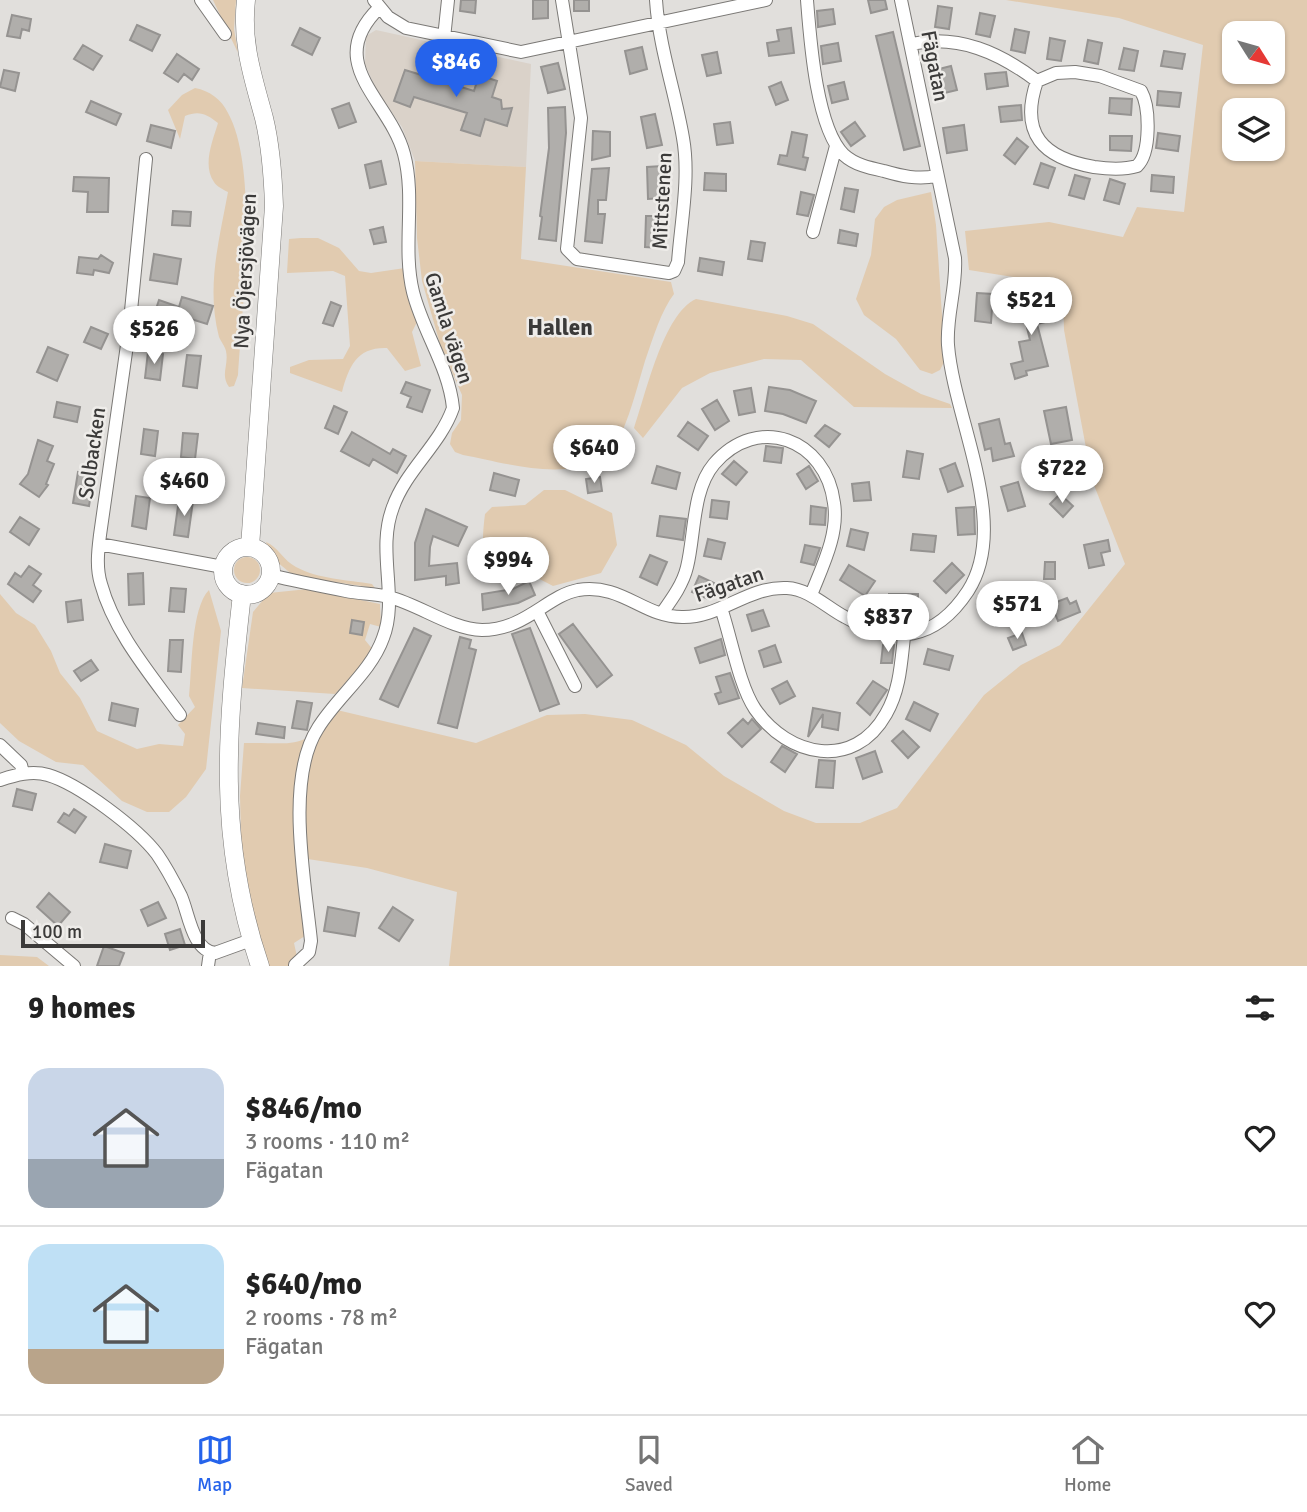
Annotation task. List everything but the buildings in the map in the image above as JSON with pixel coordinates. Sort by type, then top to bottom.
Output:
[{"type":"street","points":[[201,0],[225,34]]},
{"type":"street","name":"Nya Öjersjövägen","points":[[246,0],[245,50],[264,120],[272,163],[274,206],[250,547]]},
{"type":"street","points":[[444,38],[448,0]]},
{"type":"street","points":[[562,0],[569,43]]},
{"type":"street","points":[[656,0],[658,24]]},
{"type":"street","points":[[377,4],[388,17],[406,28],[521,52],[766,0]]},
{"type":"street","points":[[807,0],[817,85],[836,146],[849,159],[867,167],[917,178],[936,176]]},
{"type":"street","name":"Fägatan","points":[[270,575],[348,592],[387,596],[457,624],[483,630],[515,623],[538,613],[574,591],[596,588],[617,592],[662,613],[698,617],[749,594],[776,588],[797,589],[870,629],[904,636],[937,624],[958,604],[979,568],[985,545],[984,513],[957,398],[948,343],[957,275],[956,258],[936,176],[901,0]]},
{"type":"street","name":"Gamla vägen","points":[[295,965],[309,952],[312,941],[299,804],[305,752],[317,729],[378,648],[387,622],[385,539],[393,507],[453,408],[445,374],[413,293],[405,156],[394,129],[358,68],[357,49],[363,29],[377,4]]},
{"type":"street","name":"Mittstenen","points":[[569,43],[581,118],[567,249],[577,259],[669,273],[674,271],[678,261],[686,163],[684,139],[658,24]]},
{"type":"street","points":[[911,44],[929,40],[970,45],[1003,58],[1038,81]]},
{"type":"street","points":[[1075,72],[1100,76],[1141,91],[1146,103],[1142,162],[1130,169],[1104,168],[1078,164],[1044,149],[1037,139],[1033,115],[1033,93],[1038,81],[1056,73],[1075,72]]},
{"type":"street","points":[[813,232],[836,146]]},
{"type":"street","name":"Solbacken","points":[[146,159],[129,331],[98,566],[106,599],[141,660],[180,715]]},
{"type":"street","points":[[662,613],[681,584],[687,568],[707,474],[725,452],[752,437],[775,437],[799,446],[822,469],[829,484],[834,501],[835,522],[811,595]]},
{"type":"street","points":[[99,544],[223,567]]},
{"type":"street","points":[[250,547],[266,558],[270,575],[260,590],[242,594],[227,585],[223,567],[232,553],[250,547]]},
{"type":"street","points":[[242,594],[227,790],[232,856],[251,940],[260,966]]},
{"type":"street","points":[[721,608],[754,708],[772,730],[793,746],[815,751],[850,747],[875,730],[886,715],[899,683],[904,636]]},
{"type":"street","points":[[538,613],[575,686]]},
{"type":"street","points":[[0,745],[21,765],[23,773]]},
{"type":"street","points":[[0,780],[23,773],[47,774],[68,784],[147,844],[166,869],[181,897],[197,939],[210,952]]},
{"type":"street","points":[[12,918],[24,924],[74,966]]},
{"type":"street","points":[[210,952],[251,940]]},
{"type":"street","points":[[208,966],[210,952]]},
{"type":"shaded area","points":[[213,0],[236,0],[234,29],[238,53]]},
{"type":"shaded area","points":[[1006,0],[1307,0],[1307,966],[449,966],[457,892],[367,868],[301,858],[308,934],[294,943],[299,966],[266,966],[242,874],[240,796],[244,743],[286,743],[306,739],[337,710],[476,743],[547,715],[585,714],[632,720],[686,745],[724,776],[784,811],[816,823],[860,823],[897,808],[984,695],[1021,665],[1060,645],[1125,564],[1092,480],[1064,330],[1063,292],[1052,283],[969,270],[965,231],[1049,222],[1123,237],[1137,207],[1184,212],[1203,45],[1119,18]]},
{"type":"shaded area","points":[[376,30],[531,64],[526,167],[415,161],[402,127],[377,91],[365,64],[366,36]]},
{"type":"shaded area","points":[[195,88],[215,96],[228,113],[237,138],[243,168],[246,241],[242,315],[238,375],[234,386],[229,387],[225,378],[227,356],[219,337],[214,300],[215,264],[228,192],[215,183],[209,168],[218,123],[203,114],[185,116],[180,139],[168,110],[182,95]]},
{"type":"shaded area","points":[[415,161],[526,167],[521,259],[671,282],[674,294],[658,325],[622,432],[610,451],[593,462],[573,468],[528,467],[463,455],[455,452],[450,444],[452,433],[461,420],[462,395],[440,344],[422,281],[417,238]]},
{"type":"shaded area","points":[[931,192],[936,225],[945,360],[940,370],[932,374],[920,370],[896,339],[864,315],[856,299],[871,255],[875,219],[884,207],[897,200]]},
{"type":"shaded area","points":[[318,238],[339,248],[359,271],[371,273],[405,268],[417,322],[412,332],[421,366],[405,371],[387,348],[368,351],[351,366],[342,392],[290,373],[290,367],[309,360],[343,359],[350,346],[345,276],[333,271],[287,273],[289,239]]},
{"type":"shaded area","points":[[696,299],[787,316],[813,324],[885,374],[921,394],[950,404],[952,408],[854,407],[801,360],[764,359],[710,373],[682,388],[643,438],[634,428],[657,356],[674,321],[684,307]]},
{"type":"shaded area","points":[[544,490],[565,490],[612,513],[617,545],[601,573],[553,586],[524,571],[509,576],[498,575],[490,570],[483,551],[485,514],[492,507],[525,505]]},
{"type":"shaded area","points":[[266,542],[292,564],[305,571],[372,584],[375,588],[294,576],[271,557]]},
{"type":"shaded area","points":[[247,557],[256,561],[260,570],[256,579],[247,583],[238,579],[234,570],[238,561]]},
{"type":"shaded area","points":[[308,589],[380,604],[381,627],[370,624],[365,640],[374,651],[335,694],[242,688],[253,612],[269,593]]},
{"type":"shaded area","points":[[209,590],[221,631],[206,769],[186,797],[169,812],[147,812],[122,801],[83,765],[56,762],[19,741],[0,723],[0,594],[16,613],[35,625],[51,651],[60,673],[80,698],[97,731],[137,749],[159,744],[183,746],[185,734],[178,725],[195,707],[189,696],[193,640],[199,610]]},
{"type":"shaded area","points":[[0,955],[37,957],[49,966],[0,966]]},
{"type":"district","name":"Hallen","points":[[560,327]]}]
